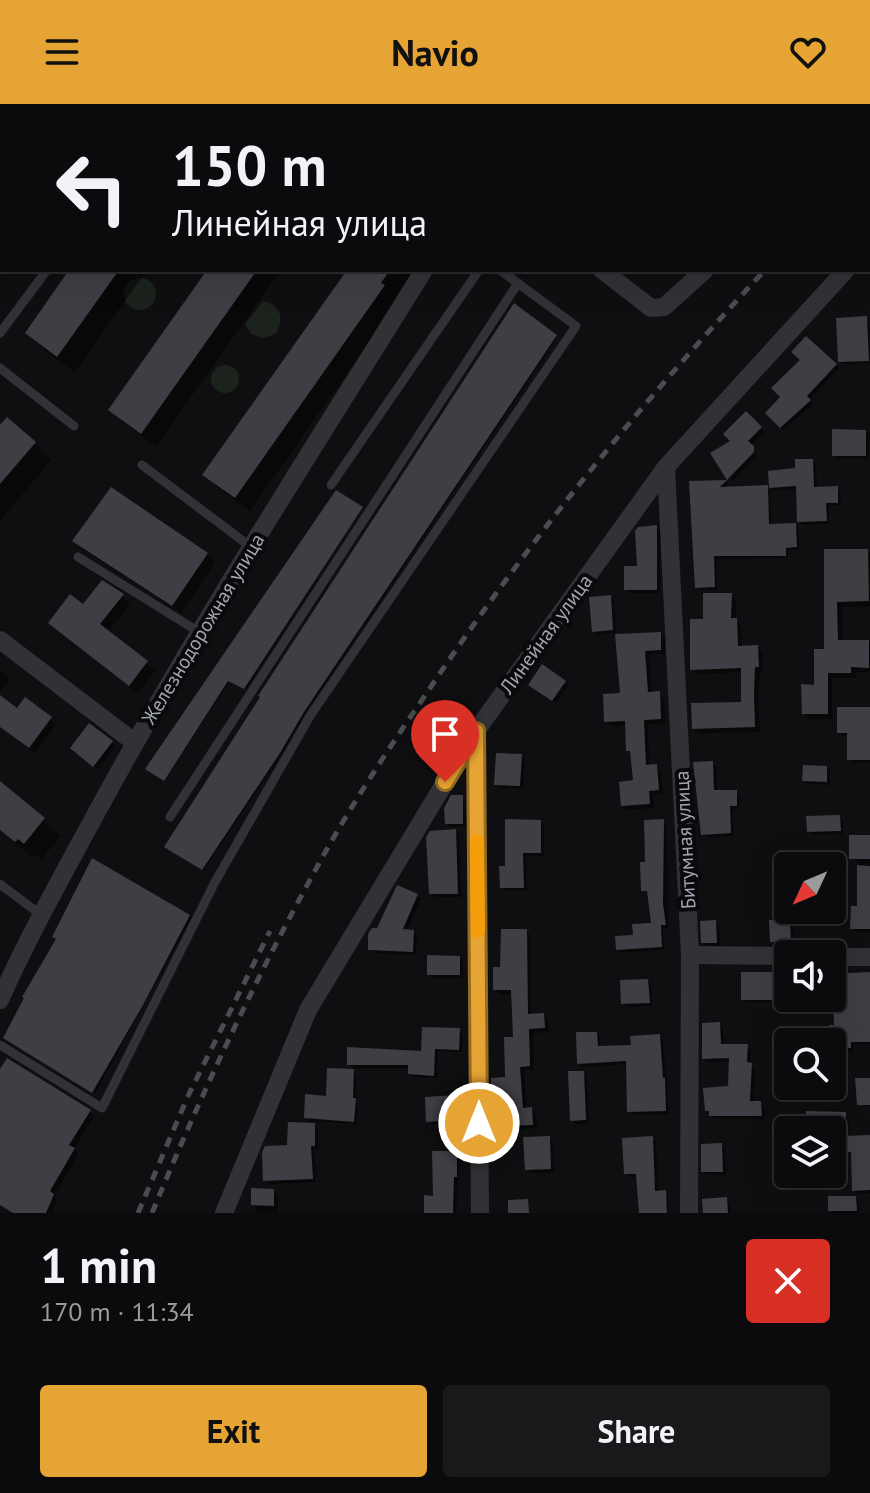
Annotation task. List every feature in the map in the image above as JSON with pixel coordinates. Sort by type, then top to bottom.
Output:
[{"type":"street","name":"Железнодорожная улица","points":[[0,1000],[41,915],[134,742],[423,272]]},
{"type":"street","points":[[605,272],[651,308],[664,307],[703,272]]},
{"type":"street","name":"Линейная улица","points":[[224,1213],[308,1010],[476,731],[666,467],[844,272]]},
{"type":"street","name":"Битумная улица","points":[[666,467],[690,955],[689,1213]]},
{"type":"street","points":[[0,640],[134,742]]},
{"type":"street","points":[[476,731],[480,1213]]},
{"type":"street","points":[[690,955],[774,956]]},
{"type":"street","points":[[846,957],[870,957]]},
{"type":"lane","points":[[0,333],[46,272]]},
{"type":"lane","points":[[331,485],[478,272]]},
{"type":"lane","points":[[0,1045],[102,1108],[215,882],[310,716],[576,326],[503,272]]},
{"type":"lane","points":[[170,817],[518,283]]},
{"type":"lane","points":[[0,368],[74,426]]},
{"type":"lane","points":[[142,465],[252,548]]},
{"type":"lane","points":[[78,557],[199,632]]},
{"type":"lane","points":[[0,902],[4,887],[41,915]]},
{"type":"shaded area","points":[[140,278],[151,283],[156,294],[151,305],[140,310],[129,305],[124,294],[129,283]]},
{"type":"shaded area","points":[[263,301],[274,305],[281,318],[275,334],[263,338],[251,334],[245,324]]},
{"type":"shaded area","points":[[225,365],[235,369],[239,379],[235,389],[225,393],[215,389],[211,379],[215,369]]},
{"type":"building","points":[[68,272],[118,272],[57,357],[25,333]]},
{"type":"building","points":[[206,272],[256,272],[141,434],[108,410]]},
{"type":"building","points":[[346,272],[389,272],[381,283],[385,285],[235,498],[202,475]]},
{"type":"building","points":[[514,303],[557,335],[202,870],[164,847],[258,696]]},
{"type":"building","points":[[867,316],[869,361],[838,362],[836,318]]},
{"type":"building","points":[[806,336],[837,364],[807,396],[811,400],[780,428],[765,413],[780,397],[771,388],[800,360],[791,352]]},
{"type":"building","points":[[746,411],[762,427],[748,441],[754,446],[754,452],[727,480],[710,453],[730,441],[723,434]]},
{"type":"building","points":[[7,417],[36,442],[0,484],[0,425]]},
{"type":"building","points":[[832,429],[866,430],[866,456],[832,456]]},
{"type":"building","points":[[795,459],[813,459],[814,487],[838,486],[838,503],[826,503],[827,521],[797,522],[796,486],[769,488],[768,471],[795,468]]},
{"type":"building","points":[[727,480],[720,487],[768,485],[769,524],[796,523],[797,547],[786,548],[786,556],[714,556],[715,587],[695,588],[689,481]]},
{"type":"building","points":[[111,487],[208,553],[172,606],[72,541]]},
{"type":"building","points":[[336,490],[363,507],[244,689],[228,681],[164,781],[145,769]]},
{"type":"building","points":[[657,525],[657,590],[624,590],[624,566],[637,566],[635,531],[638,527]]},
{"type":"building","points":[[824,549],[868,549],[869,601],[837,602],[838,640],[869,640],[869,668],[851,667],[851,673],[828,673],[828,714],[802,714],[801,684],[814,685],[814,649],[824,649]]},
{"type":"building","points":[[102,580],[124,594],[100,624],[148,661],[129,686],[48,623],[70,594],[83,604]]},
{"type":"building","points":[[703,593],[732,593],[731,618],[737,618],[738,646],[758,645],[755,727],[692,729],[691,703],[741,702],[741,668],[690,670],[690,619],[703,619]]},
{"type":"building","points":[[611,595],[613,630],[592,632],[589,597]]},
{"type":"building","points":[[661,632],[661,650],[645,651],[648,692],[660,691],[661,719],[644,720],[646,765],[657,764],[659,790],[649,791],[650,804],[621,806],[619,782],[633,780],[630,751],[626,751],[625,721],[604,722],[603,694],[620,693],[615,634]]},
{"type":"building","points":[[542,664],[566,681],[552,701],[528,685]]},
{"type":"building","points":[[0,695],[17,708],[25,697],[52,717],[29,748],[0,727]]},
{"type":"building","points":[[837,707],[870,707],[870,760],[847,760],[847,733],[837,733]]},
{"type":"building","points":[[89,723],[113,741],[93,767],[70,748]]},
{"type":"building","points":[[496,753],[522,754],[520,786],[494,785]]},
{"type":"building","points":[[713,761],[714,790],[737,790],[737,806],[730,806],[731,833],[701,835],[693,762]]},
{"type":"building","points":[[803,765],[827,766],[827,782],[802,781]]},
{"type":"building","points":[[0,781],[45,818],[24,844],[18,839],[15,842],[0,830]]},
{"type":"building","points":[[451,795],[463,795],[463,824],[445,824],[444,808]]},
{"type":"building","points":[[840,815],[841,831],[807,832],[806,816]]},
{"type":"building","points":[[505,819],[541,820],[541,853],[523,853],[524,888],[500,888],[499,866],[505,866]]},
{"type":"building","points":[[664,819],[663,904],[666,925],[661,925],[662,947],[616,950],[615,936],[633,935],[632,924],[651,923],[647,891],[641,891],[640,862],[645,862],[644,820]]},
{"type":"building","points":[[456,829],[458,894],[429,894],[426,837],[430,831]]},
{"type":"building","points":[[849,835],[870,835],[870,859],[849,859]]},
{"type":"building","points":[[92,858],[190,915],[92,1093],[3,1038],[22,997],[56,939],[52,937]]},
{"type":"building","points":[[857,865],[870,866],[870,929],[850,929],[851,906],[857,906]]},
{"type":"building","points":[[397,885],[418,894],[403,929],[414,930],[413,952],[368,950],[368,934],[372,928],[377,928]]},
{"type":"building","points":[[716,920],[717,943],[701,943],[700,921]]},
{"type":"building","points":[[769,920],[774,920],[774,924],[790,924],[791,940],[770,942]]},
{"type":"building","points":[[501,929],[527,929],[528,1014],[544,1013],[545,1028],[529,1029],[530,1066],[520,1067],[523,1108],[532,1107],[533,1125],[501,1126],[500,1113],[495,1113],[491,1096],[491,1078],[505,1077],[504,1037],[513,1037],[511,990],[493,990],[493,967],[500,967]]},
{"type":"building","points":[[427,955],[460,956],[460,975],[427,975]]},
{"type":"building","points":[[741,972],[774,972],[774,1000],[741,1000]]},
{"type":"building","points":[[870,972],[870,1042],[851,1042],[851,1048],[846,1048],[846,1028],[829,1028],[829,1025],[834,1025],[833,1012],[846,1012],[846,973]]},
{"type":"building","points":[[648,979],[650,1003],[621,1004],[620,980]]},
{"type":"building","points":[[720,1022],[721,1044],[748,1044],[747,1062],[752,1063],[750,1101],[761,1101],[762,1116],[709,1116],[709,1111],[705,1111],[703,1088],[728,1086],[729,1058],[702,1059],[702,1023]]},
{"type":"building","points":[[422,1027],[460,1028],[459,1050],[435,1049],[434,1076],[408,1074],[408,1065],[347,1065],[347,1047],[421,1051]]},
{"type":"building","points":[[576,1032],[597,1032],[598,1046],[631,1045],[630,1036],[660,1034],[666,1111],[627,1112],[626,1061],[577,1064]]},
{"type":"building","points":[[7,1058],[91,1110],[69,1145],[75,1148],[50,1191],[54,1194],[46,1213],[13,1213],[0,1205],[0,1069]]},
{"type":"building","points":[[327,1068],[354,1069],[354,1122],[304,1118],[305,1094],[326,1096]]},
{"type":"building","points":[[568,1071],[584,1071],[586,1120],[570,1121]]},
{"type":"building","points":[[855,1078],[870,1078],[870,1105],[857,1105]]},
{"type":"building","points":[[457,1095],[459,1120],[426,1122],[425,1097]]},
{"type":"building","points":[[806,1111],[846,1112],[846,1116],[806,1116]]},
{"type":"building","points":[[288,1122],[315,1123],[315,1146],[311,1146],[313,1179],[263,1181],[262,1152],[265,1146],[287,1145]]},
{"type":"building","points":[[870,1135],[870,1190],[852,1191],[851,1152],[846,1152],[846,1136]]},
{"type":"building","points":[[550,1136],[551,1169],[525,1170],[523,1137]]},
{"type":"building","points":[[653,1136],[655,1191],[666,1190],[667,1213],[639,1213],[636,1174],[624,1174],[622,1138]]},
{"type":"building","points":[[722,1143],[723,1172],[701,1172],[701,1144]]},
{"type":"building","points":[[432,1151],[457,1151],[453,1213],[424,1213],[424,1195],[433,1196]]},
{"type":"building","points":[[251,1188],[274,1189],[274,1206],[251,1205]]},
{"type":"building","points":[[828,1196],[856,1196],[857,1211],[828,1211]]},
{"type":"building","points":[[727,1197],[728,1213],[703,1213],[702,1199]]},
{"type":"building","points":[[528,1199],[529,1213],[508,1213],[508,1200]]},
{"type":"railway","points":[[152,1213],[211,1078],[275,945],[333,838],[383,758],[501,587],[584,478],[673,372],[763,272]]},
{"type":"railway","points":[[138,1213],[188,1096],[270,931]]},
{"type":"slow traffic","points":[[477,841],[478,931]]},
{"type":"route","points":[[445,782],[476,731],[479,1123]]}]
